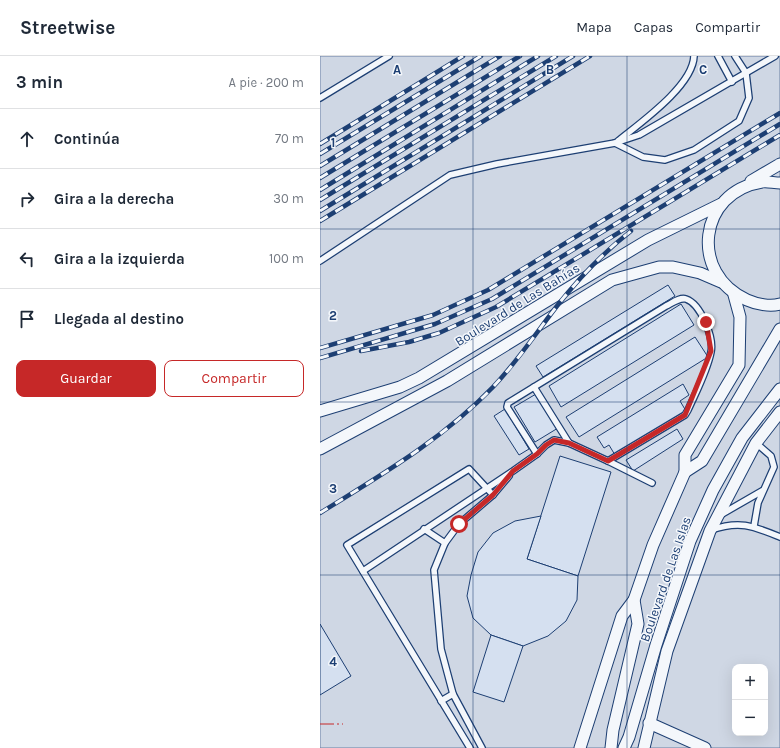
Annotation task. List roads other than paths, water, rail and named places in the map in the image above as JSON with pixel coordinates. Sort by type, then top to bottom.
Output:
[{"type":"street","points":[[721,282],[709,257],[709,229],[721,204],[739,189],[780,164]]},
{"type":"street","points":[[739,189],[762,182],[780,183]]},
{"type":"street","name":"Boulevard de Las Bahías","points":[[320,411],[400,387],[419,378],[648,240],[721,204]]},
{"type":"street","points":[[321,449],[447,381],[612,280],[659,267],[673,267],[700,273],[721,282],[734,294],[755,304],[780,304]]},
{"type":"street","points":[[611,748],[613,730],[638,624],[634,600],[653,545],[685,472],[686,455],[739,365],[740,317],[734,294]]},
{"type":"street","points":[[685,472],[702,461],[780,329]]},
{"type":"street","name":"Boulevard de Las Islas","points":[[624,748],[629,737],[656,645],[690,541],[713,490],[742,438],[780,389]]},
{"type":"street","name":"Boulevard de Las Islas","points":[[644,748],[667,651],[710,530],[756,443],[780,412]]},
{"type":"street","name":"Boulevard de Las Islas","points":[[580,748],[622,616],[634,600]]},
{"type":"street","points":[[649,723],[705,748]]},
{"type":"lane","points":[[320,98],[389,56]]},
{"type":"lane","points":[[615,143],[676,90],[694,63],[694,56]]},
{"type":"lane","points":[[718,56],[732,82]]},
{"type":"lane","points":[[615,143],[643,157],[665,160],[694,150],[739,121],[749,98],[746,73],[736,56]]},
{"type":"lane","points":[[320,260],[450,175],[497,164],[615,143],[639,135],[775,56]]},
{"type":"lane","points":[[537,454],[506,404],[679,299],[686,299],[699,309],[706,322],[711,351],[685,415],[608,461]]},
{"type":"lane","points":[[534,387],[569,443]]},
{"type":"lane","points":[[363,571],[513,471],[554,440],[569,443],[652,483]]},
{"type":"lane","points":[[754,526],[758,503],[762,491],[774,467],[771,456],[756,443]]},
{"type":"lane","points":[[470,748],[347,545],[469,468],[488,487],[493,495]]},
{"type":"lane","points":[[482,748],[453,694],[441,649],[434,570],[445,543],[459,524],[493,495],[513,471]]},
{"type":"lane","points":[[718,516],[762,491]]},
{"type":"lane","points":[[710,530],[729,524],[754,526],[780,536]]},
{"type":"lane","points":[[424,529],[445,543]]},
{"type":"lane","points":[[441,701],[453,694]]},
{"type":"railway","points":[[320,144],[463,56]]},
{"type":"railway","points":[[320,154],[481,56]]},
{"type":"railway","points":[[320,166],[500,56]]},
{"type":"railway","points":[[320,178],[520,56]]},
{"type":"railway","points":[[320,190],[538,56]]},
{"type":"railway","points":[[320,200],[556,56]]},
{"type":"railway","points":[[320,211],[573,56]]},
{"type":"railway","points":[[320,221],[590,56]]},
{"type":"railway","points":[[320,348],[433,315],[488,290],[780,113]]},
{"type":"railway","points":[[320,358],[435,324],[492,299],[780,124]]},
{"type":"railway","points":[[361,351],[409,342],[439,333],[496,307],[780,135]]},
{"type":"railway","points":[[320,513],[411,455],[474,406],[510,368],[574,285],[611,248],[631,231]]}]
